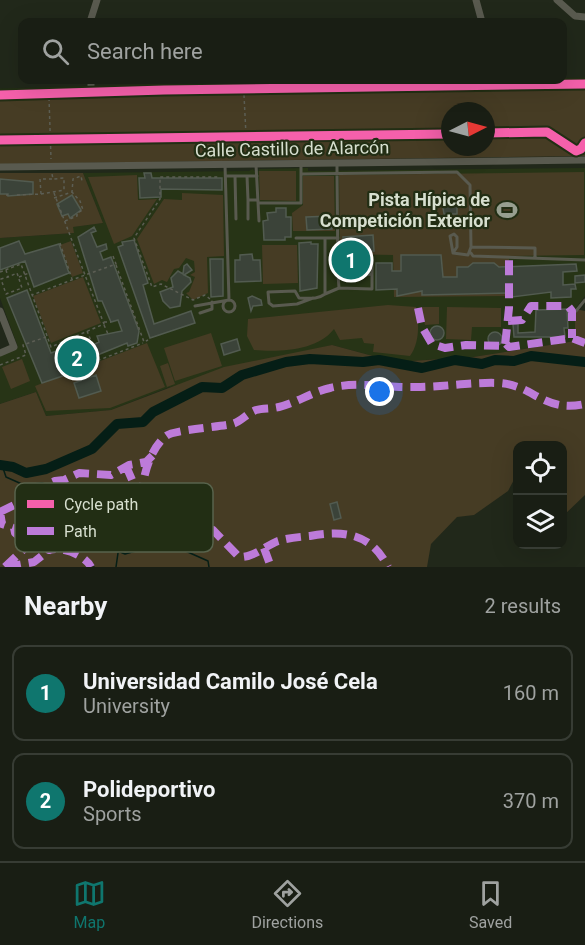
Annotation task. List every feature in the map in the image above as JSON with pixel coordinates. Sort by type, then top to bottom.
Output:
[{"type":"street","points":[[91,18],[98,0]]},
{"type":"street","points":[[476,0],[481,18]]},
{"type":"street","points":[[557,0],[575,16],[585,16]]},
{"type":"street","points":[[91,84],[91,94]]},
{"type":"street","points":[[0,95],[435,84]]},
{"type":"street","points":[[567,84],[585,84]]},
{"type":"street","name":"Calle Castillo de Alarcón","points":[[0,167],[52,170],[585,160]]},
{"type":"street","points":[[0,311],[14,347],[0,352]]},
{"type":"lane","points":[[248,200],[301,202],[301,164]]},
{"type":"lane","points":[[337,164],[339,288]]},
{"type":"lane","points":[[195,306],[228,300],[225,165]]},
{"type":"lane","points":[[256,165],[259,221]]},
{"type":"lane","points":[[301,174],[458,172],[470,184],[471,253]]},
{"type":"lane","points":[[226,176],[257,176]]},
{"type":"lane","points":[[235,176],[236,219]]},
{"type":"lane","points":[[247,176],[248,219]]},
{"type":"lane","points":[[454,234],[457,237],[457,247],[453,253],[450,236],[454,234]]},
{"type":"lane","points":[[296,238],[338,238]]},
{"type":"lane","points":[[325,238],[326,294]]},
{"type":"lane","points":[[471,247],[535,248],[535,258]]},
{"type":"lane","points":[[453,253],[468,255],[471,253]]},
{"type":"lane","points":[[471,253],[473,256],[585,260]]},
{"type":"lane","points":[[313,298],[297,304],[273,306],[269,303],[268,292],[295,291],[299,298],[313,298],[319,299],[339,288],[372,289],[372,261],[338,261]]},
{"type":"lane","points":[[338,275],[372,274]]},
{"type":"lane","points":[[576,311],[585,300]]},
{"type":"lane","points":[[200,313],[212,309],[212,302]]},
{"type":"path","points":[[243,88],[246,137]]},
{"type":"path","points":[[49,94],[53,179]]},
{"type":"path","points":[[495,133],[547,132],[576,151],[581,149],[585,142]]},
{"type":"path","points":[[0,140],[441,134]]},
{"type":"path","points":[[72,192],[74,179],[81,176],[82,181]]},
{"type":"path","points":[[217,298],[211,299],[205,295],[193,300],[161,284],[152,287],[134,238],[160,199],[160,177],[226,176]]},
{"type":"path","points":[[16,195],[41,194],[54,193],[64,190],[64,178],[40,179],[41,194]]},
{"type":"path","points":[[54,198],[72,192]]},
{"type":"path","points":[[65,221],[84,210],[72,192]]},
{"type":"path","points":[[54,193],[108,334]]},
{"type":"path","points":[[60,243],[72,279]]},
{"type":"path","points":[[113,256],[144,342]]},
{"type":"path","points":[[0,272],[21,264],[51,347],[103,323],[111,322]]},
{"type":"path","points":[[32,295],[116,264]]},
{"type":"path","points":[[6,270],[8,277]]},
{"type":"path","points":[[17,273],[18,277],[22,288],[6,294],[1,279],[17,273]]},
{"type":"path","points":[[18,277],[29,273]]},
{"type":"path","points":[[51,281],[53,286]]},
{"type":"path","points":[[0,288],[4,287]]},
{"type":"path","points":[[14,291],[15,295]]},
{"type":"path","points":[[87,331],[99,360],[148,340]]},
{"type":"path","points":[[0,365],[26,355],[22,345],[47,336]]},
{"type":"shaded area","points":[[585,89],[585,156],[0,164],[0,97]]},
{"type":"shaded area","points":[[308,168],[308,171],[585,168],[585,296],[575,309],[576,341],[473,357],[395,362],[332,345],[167,388],[111,410],[46,416],[36,392],[0,404],[0,355],[18,347],[0,298],[0,238],[74,233],[72,227],[103,223],[83,173],[249,171],[253,169],[259,171],[259,169]]},
{"type":"shaded area","points":[[259,171],[296,171],[296,201],[260,200]]},
{"type":"shaded area","points":[[584,172],[584,255],[509,256],[509,296],[394,297],[393,255],[340,254],[339,175]]},
{"type":"shaded area","points":[[0,173],[83,173],[103,223],[73,227],[74,233],[0,238]]},
{"type":"shaded area","points":[[137,175],[138,200],[157,199],[132,236],[114,244],[88,177]]},
{"type":"shaded area","points":[[303,176],[334,176],[335,231],[293,231],[292,213],[303,205]]},
{"type":"shaded area","points":[[182,193],[223,195],[224,256],[207,257],[208,293],[193,300],[186,293],[189,292],[195,277],[190,275],[195,272],[194,261],[186,258],[179,268],[174,269],[167,282],[162,280],[154,284],[137,239],[164,199],[182,200]]},
{"type":"shaded area","points":[[71,241],[83,273],[72,277],[60,245]]},
{"type":"shaded area","points":[[262,245],[297,245],[298,283],[263,284]]},
{"type":"shaded area","points":[[83,277],[101,323],[51,343],[33,296]]},
{"type":"shaded area","points":[[388,305],[416,307],[418,332],[416,345],[410,356],[373,352],[374,344],[364,343],[362,338],[340,340],[334,329],[318,342],[308,346],[275,351],[254,350],[247,336],[248,319]]},
{"type":"shaded area","points":[[421,307],[439,307],[439,324],[425,325]]},
{"type":"shaded area","points":[[447,307],[501,308],[501,327],[472,327],[471,340],[446,339]]},
{"type":"shaded area","points":[[575,309],[585,311],[585,495],[567,512],[567,441],[513,441],[513,482],[508,491],[474,515],[457,517],[431,544],[427,567],[95,567],[93,563],[90,567],[0,567],[0,404],[36,392],[46,416],[111,410],[224,367],[332,345],[395,362],[473,357],[575,341]]},
{"type":"shaded area","points":[[211,333],[222,366],[175,381],[164,348]]},
{"type":"shaded area","points":[[147,343],[165,387],[110,408],[46,411],[35,386]]},
{"type":"shaded area","points":[[22,359],[30,381],[11,389],[2,367]]},
{"type":"shaded area","points":[[168,363],[175,384],[167,387],[160,366]]},
{"type":"building","points":[[144,173],[151,173],[152,178],[222,178],[222,190],[161,189],[161,197],[140,198],[139,178],[145,178]]},
{"type":"building","points":[[0,179],[33,182],[33,194],[8,196],[8,194],[0,194]]},
{"type":"building","points":[[72,195],[81,210],[70,218],[68,214],[62,216],[57,204]]},
{"type":"building","points":[[442,202],[457,202],[457,214],[444,214]]},
{"type":"building","points":[[276,208],[286,208],[286,217],[291,217],[291,237],[285,237],[285,240],[264,240],[263,221],[268,220],[267,213],[276,212]]},
{"type":"building","points":[[331,216],[332,229],[307,230],[306,217]]},
{"type":"building","points":[[94,227],[96,231],[91,233],[97,247],[106,244],[107,249],[100,252],[103,260],[111,257],[139,331],[137,343],[128,346],[127,343],[95,356],[98,364],[42,383],[7,298],[27,290],[51,353],[89,339],[91,346],[99,342],[97,336],[122,331],[118,320],[111,322],[102,301],[98,301],[78,237]]},
{"type":"building","points":[[373,235],[374,251],[344,252],[343,237]]},
{"type":"building","points":[[134,240],[148,283],[143,285],[154,324],[191,311],[195,323],[150,338],[118,247],[123,245],[122,242]]},
{"type":"building","points":[[19,241],[25,254],[59,244],[69,273],[34,287],[25,261],[0,270],[0,248]]},
{"type":"building","points":[[311,242],[311,244],[318,244],[317,288],[300,291],[299,243]]},
{"type":"building","points":[[252,254],[253,260],[260,260],[261,281],[235,282],[235,260],[240,260],[240,255]]},
{"type":"building","points":[[401,255],[441,255],[443,277],[457,277],[457,267],[468,267],[473,263],[494,263],[499,267],[576,264],[577,271],[563,272],[563,285],[575,284],[576,289],[571,289],[571,297],[551,298],[551,292],[512,297],[512,293],[422,295],[422,291],[397,296],[397,289],[376,290],[376,263],[392,263],[392,271],[401,271]]},
{"type":"building","points":[[210,259],[223,259],[223,296],[211,297]]},
{"type":"building","points":[[187,264],[192,270],[184,275],[190,278],[191,282],[182,291],[180,306],[170,308],[163,301],[160,292],[173,287],[171,278],[178,271],[183,274],[184,266]]},
{"type":"building","points":[[585,275],[585,282],[575,283],[575,276]]},
{"type":"building","points":[[252,296],[261,300],[262,305],[253,306],[251,311],[248,298]]},
{"type":"building","points":[[567,309],[568,328],[564,328],[565,337],[514,337],[513,324],[518,324],[518,333],[535,332],[536,310]]},
{"type":"building","points":[[437,326],[442,328],[444,333],[442,338],[437,340],[432,338],[430,333],[432,328]]},
{"type":"building","points":[[495,332],[500,334],[502,339],[500,344],[495,346],[490,344],[488,339],[490,334]]},
{"type":"building","points":[[237,339],[240,350],[224,355],[221,344]]},
{"type":"building","points":[[96,375],[101,391],[79,398],[74,383]]},
{"type":"building","points":[[337,502],[341,518],[334,520],[330,504]]},
{"type":"waterway","points":[[0,465],[13,467],[26,473],[46,469],[92,449],[117,424],[143,422],[153,412],[202,387],[222,388],[242,375],[286,362],[310,359],[363,362],[379,360],[422,368],[455,360],[482,364],[495,360],[514,361],[531,356],[585,362]]},
{"type":"waterway","points":[[2,465],[6,477],[20,483]]},
{"type":"waterway","points":[[120,552],[125,554],[132,552]]},
{"type":"waterway","points":[[188,552],[208,561],[209,567]]},
{"type":"waterway","points":[[116,567],[118,553]]},
{"type":"marked path","points":[[418,308],[422,327],[432,344],[445,348],[466,345],[505,346],[509,308],[509,257]]},
{"type":"marked path","points":[[508,321],[522,320],[531,306],[568,306],[572,311],[572,338]]},
{"type":"marked path","points":[[506,344],[509,347],[572,338],[585,343]]},
{"type":"marked path","points":[[143,483],[151,456],[160,442],[170,434],[232,424],[256,410],[276,408],[317,392],[341,386],[416,387],[499,383],[521,388],[559,405],[585,404]]},
{"type":"marked path","points":[[50,483],[79,473],[111,475],[129,465],[146,462],[153,455]]},
{"type":"marked path","points":[[126,466],[133,483]]},
{"type":"marked path","points":[[0,512],[15,505]]},
{"type":"marked path","points":[[0,512],[2,524],[14,528],[15,533]]},
{"type":"marked path","points":[[213,530],[239,557],[249,556],[286,539],[322,534],[355,536],[373,547],[388,567]]},
{"type":"marked path","points":[[264,548],[271,567]]},
{"type":"marked path","points":[[5,567],[21,552]]},
{"type":"marked path","points":[[6,567],[34,562],[46,552]]},
{"type":"marked path","points":[[73,552],[91,567]]},
{"type":"cycle path","points":[[0,95],[164,90],[585,84]]},
{"type":"cycle path","points":[[495,133],[547,132],[576,151],[581,149],[585,143]]},
{"type":"cycle path","points":[[0,140],[441,134]]},
{"type":"place","name":"Pista Hípica de Competición Exterior","points":[[507,210]]},
{"type":"place","name":"Universidad Camilo José Cela","points":[[351,260]]},
{"type":"place","name":"Polideportivo","points":[[77,358]]}]
